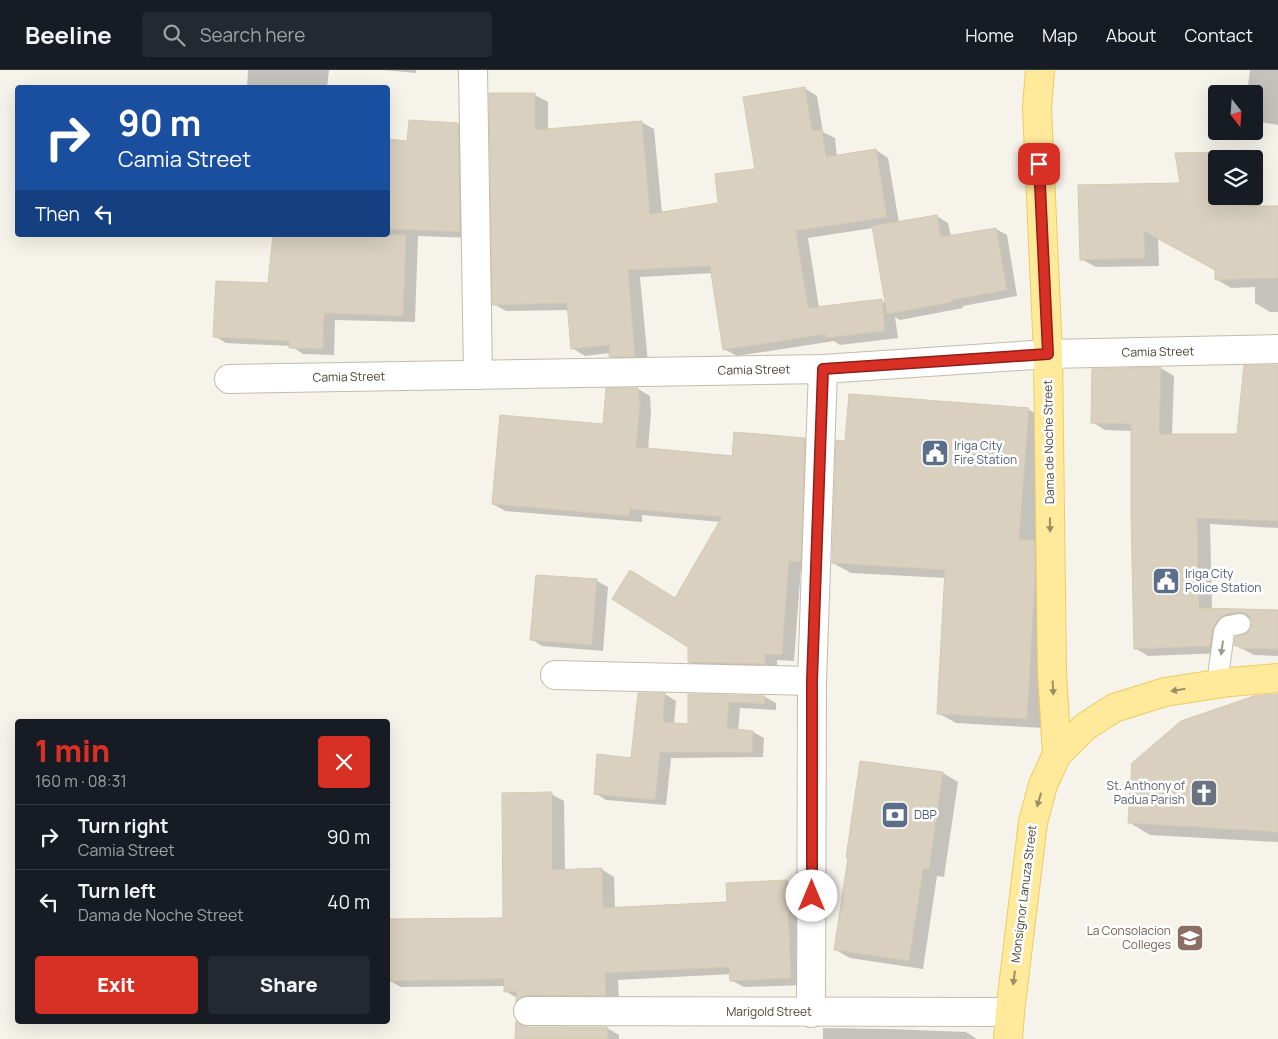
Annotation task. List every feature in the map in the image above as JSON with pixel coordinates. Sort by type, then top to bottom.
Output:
[{"type":"main road","name":"Dama de Noche Street","points":[[1040,70],[1037,108],[1048,354],[1052,672],[1057,754]]},
{"type":"main road","name":"Monsignor Lanuza Street","points":[[1008,1039],[1032,822],[1043,785],[1057,754],[1086,726],[1114,708],[1165,692],[1217,684],[1278,678]]},
{"type":"street","points":[[472,70],[478,376]]},
{"type":"street","name":"Camia Street","points":[[230,379],[823,369],[1048,354],[1278,349]]},
{"type":"street","points":[[811,1013],[812,681],[823,369]]},
{"type":"street","points":[[555,675],[812,681]]},
{"type":"street","name":"Marigold Street","points":[[528,1011],[1010,1012]]},
{"type":"lane","points":[[1217,684],[1224,632],[1228,626],[1240,624]]},
{"type":"building","points":[[805,87],[812,131],[822,130],[826,157],[876,149],[887,217],[796,231],[808,308],[882,299],[885,331],[826,338],[825,334],[723,350],[710,266],[628,270],[635,357],[609,357],[610,345],[571,349],[567,303],[492,305],[489,93],[535,93],[535,130],[642,121],[650,214],[718,203],[715,174],[755,169],[743,97]]},
{"type":"building","points":[[409,120],[458,123],[460,232],[390,229],[390,139],[407,141]]},
{"type":"building","points":[[1208,152],[1208,205],[1278,206],[1278,278],[1215,280],[1215,270],[1144,231],[1145,258],[1080,260],[1078,185],[1180,183],[1175,153]]},
{"type":"building","points":[[937,215],[941,237],[996,228],[1007,290],[887,314],[872,226]]},
{"type":"building","points":[[390,235],[406,235],[403,316],[324,313],[323,349],[289,348],[289,341],[213,337],[216,281],[268,283],[273,237],[390,237]]},
{"type":"building","points":[[1244,365],[1278,365],[1278,521],[1197,518],[1199,608],[1278,610],[1278,649],[1240,648],[1240,646],[1234,646],[1235,637],[1247,633],[1251,628],[1252,622],[1249,616],[1239,612],[1226,614],[1218,619],[1212,630],[1210,646],[1134,649],[1131,424],[1091,423],[1092,369],[1161,367],[1159,434],[1237,434]]},
{"type":"building","points":[[606,388],[638,388],[640,405],[636,447],[732,456],[734,432],[805,438],[801,562],[789,561],[782,655],[765,654],[765,664],[688,662],[688,647],[612,599],[630,570],[675,598],[722,517],[630,509],[629,516],[492,504],[500,415],[603,424]]},
{"type":"building","points":[[849,394],[1029,408],[1019,540],[1035,540],[1035,578],[1027,719],[937,714],[945,570],[832,563],[836,440],[845,441]]},
{"type":"building","points":[[536,575],[597,579],[592,645],[530,640]]},
{"type":"building","points":[[638,693],[665,693],[663,722],[688,724],[688,694],[765,696],[765,704],[729,702],[727,728],[753,731],[752,752],[660,752],[655,800],[594,794],[597,754],[631,758]]},
{"type":"building","name":"St. Anthony of Padua Parish","points":[[1278,694],[1278,832],[1128,823],[1132,763],[1181,721],[1254,696]]},
{"type":"building","points":[[860,761],[943,772],[929,869],[923,869],[909,961],[834,950]]},
{"type":"building","points":[[552,792],[552,870],[602,868],[603,908],[727,902],[726,883],[787,880],[791,978],[730,981],[729,967],[605,973],[606,996],[528,995],[521,997],[516,1002],[516,991],[504,992],[504,979],[390,981],[390,919],[503,918],[502,793]]},
{"type":"building","points":[[516,1020],[521,1025],[528,1027],[607,1027],[608,1039],[515,1039]]},
{"type":"place","name":"Iriga City Fire Station","points":[[935,453]]},
{"type":"place","name":"Iriga City Police Station","points":[[1166,581]]},
{"type":"place","name":"St. Anthony of Padua Parish","points":[[1204,793]]},
{"type":"place","name":"DBP","points":[[895,815]]},
{"type":"place","name":"La Consolacion Colleges","points":[[1190,938]]},
{"type":"route","points":[[812,896],[812,681],[823,369],[1048,354],[1039,164]]}]
